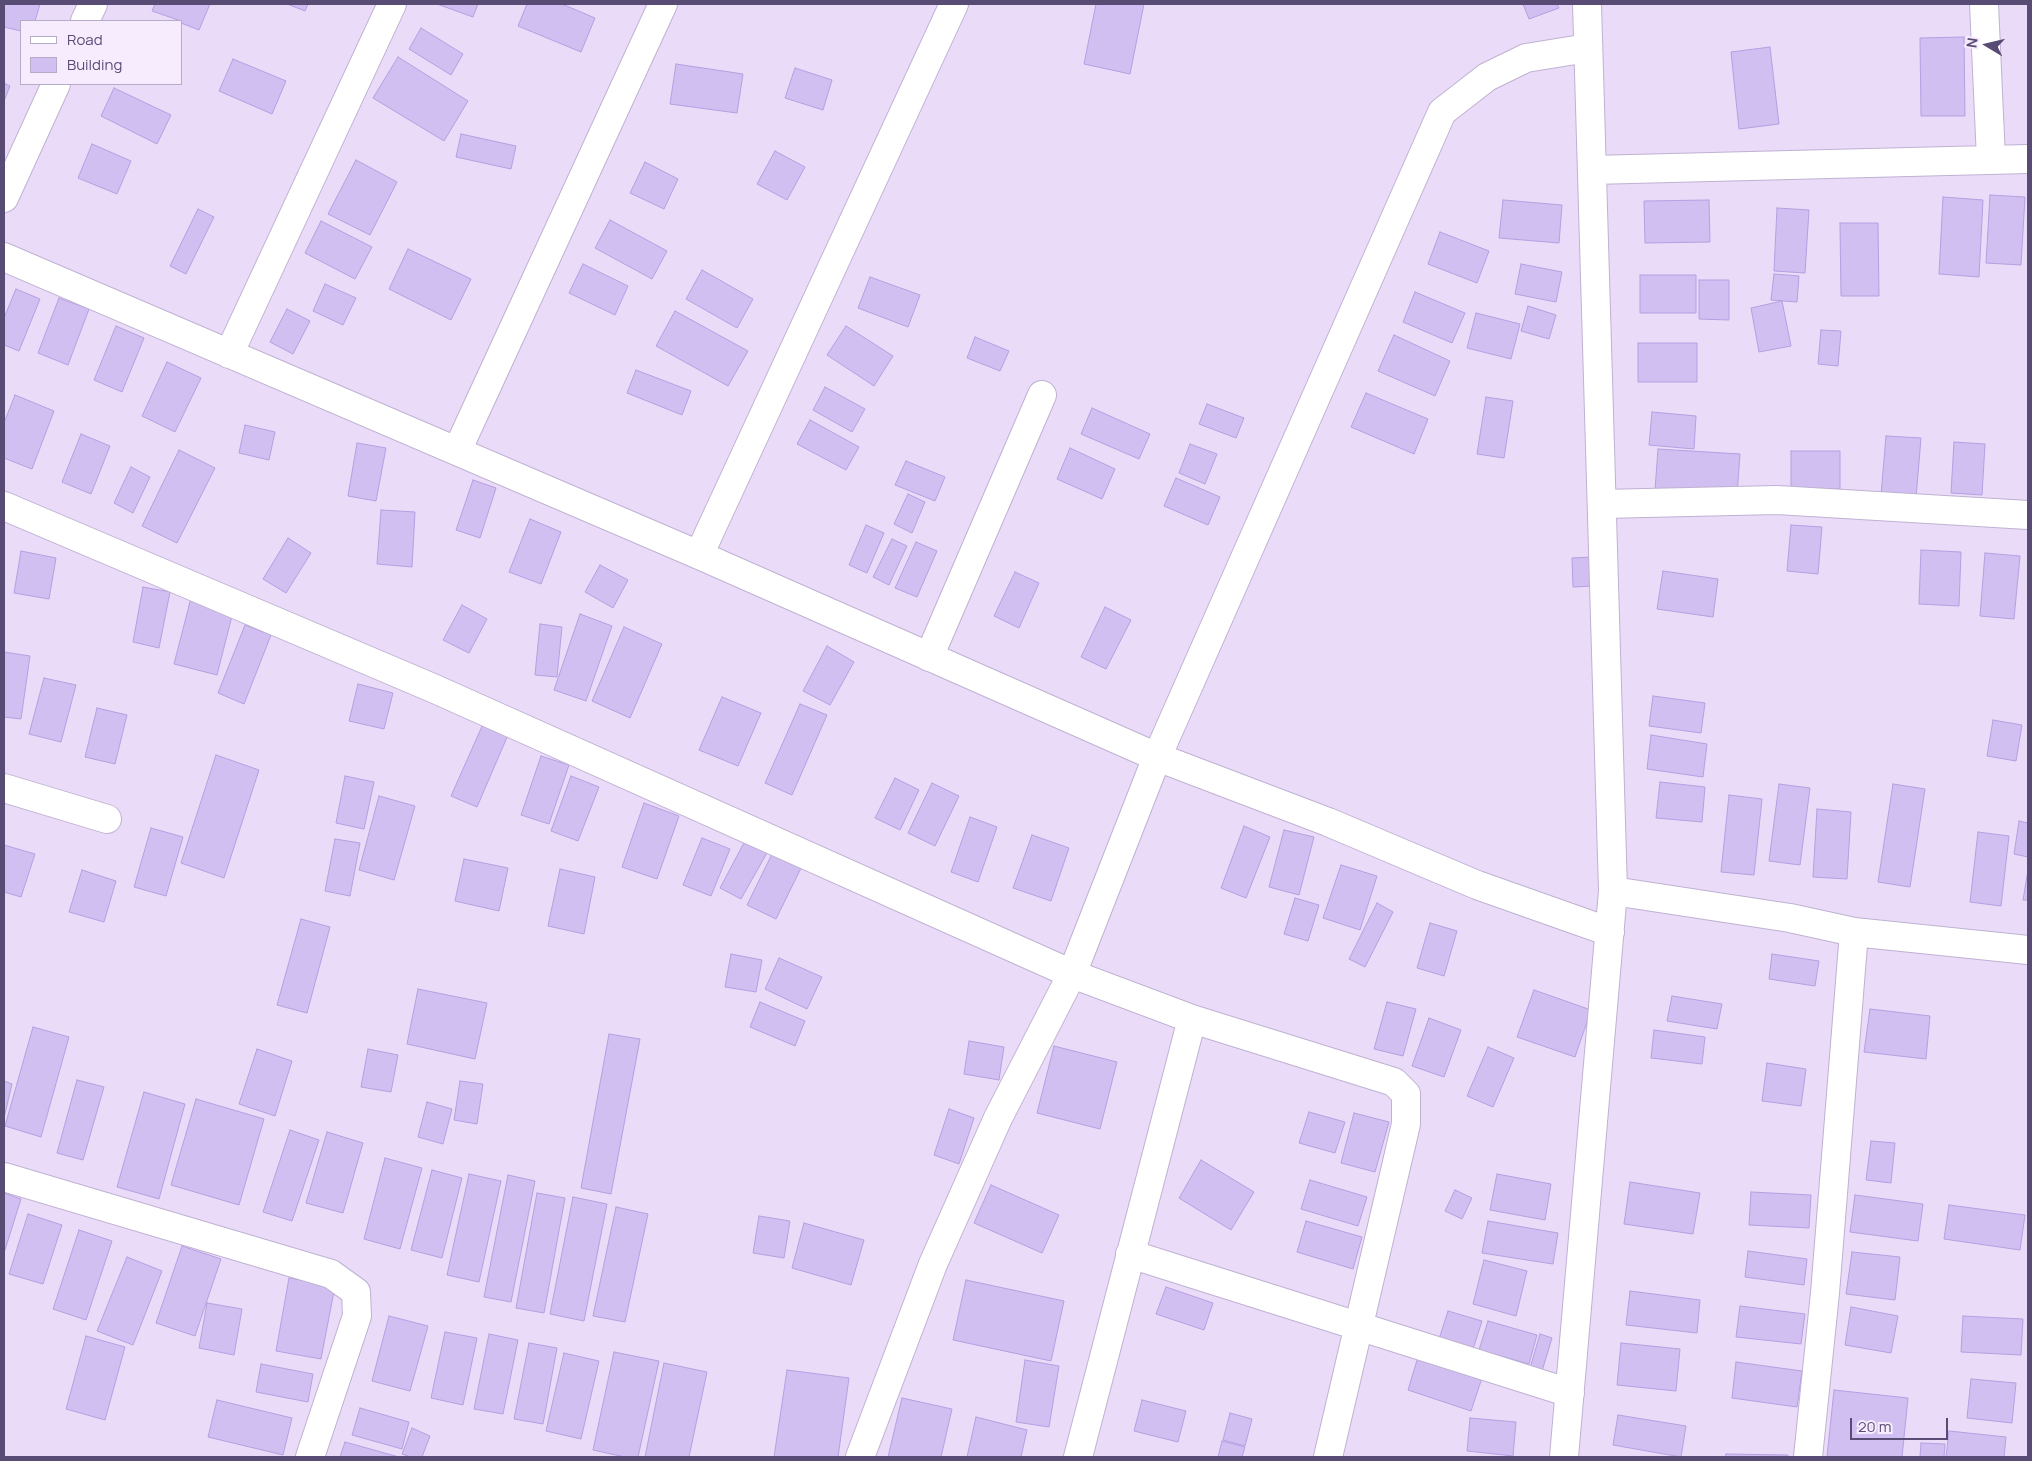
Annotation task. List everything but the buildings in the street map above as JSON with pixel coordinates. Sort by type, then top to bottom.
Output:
[{"type":"street","points":[[85,20],[93,4]]},
{"type":"street","points":[[229,354],[392,4]]},
{"type":"street","points":[[457,451],[663,4]]},
{"type":"street","points":[[699,555],[954,4]]},
{"type":"street","points":[[1564,1457],[1614,891],[1587,4]]},
{"type":"street","points":[[1984,4],[1991,159]]},
{"type":"street","points":[[860,1457],[933,1264],[998,1118],[1072,974],[1156,757],[1442,112],[1487,77],[1526,58],[1588,48]]},
{"type":"street","points":[[4,198],[56,85]]},
{"type":"street","points":[[1592,170],[2028,159]]},
{"type":"street","points":[[4,257],[699,555],[1156,757],[1328,822],[1477,885],[1610,932]]},
{"type":"street","points":[[929,657],[1042,395]]},
{"type":"street","points":[[1602,504],[1777,500],[2028,515]]},
{"type":"street","points":[[4,506],[434,689],[1072,974],[1192,1019],[1394,1082],[1406,1094],[1406,1124],[1328,1457]]},
{"type":"street","points":[[4,788],[107,820]]},
{"type":"street","points":[[1614,891],[1790,918],[1854,932],[2028,950]]},
{"type":"street","points":[[1808,1457],[1825,1293],[1854,932]]},
{"type":"street","points":[[1078,1457],[1192,1019]]},
{"type":"street","points":[[4,1178],[331,1274],[356,1292],[356,1316],[310,1457]]},
{"type":"street","points":[[1130,1254],[1570,1393]]},
{"type":"shaded area","points":[[4,4],[2028,4],[2028,1457],[4,1457]]}]
